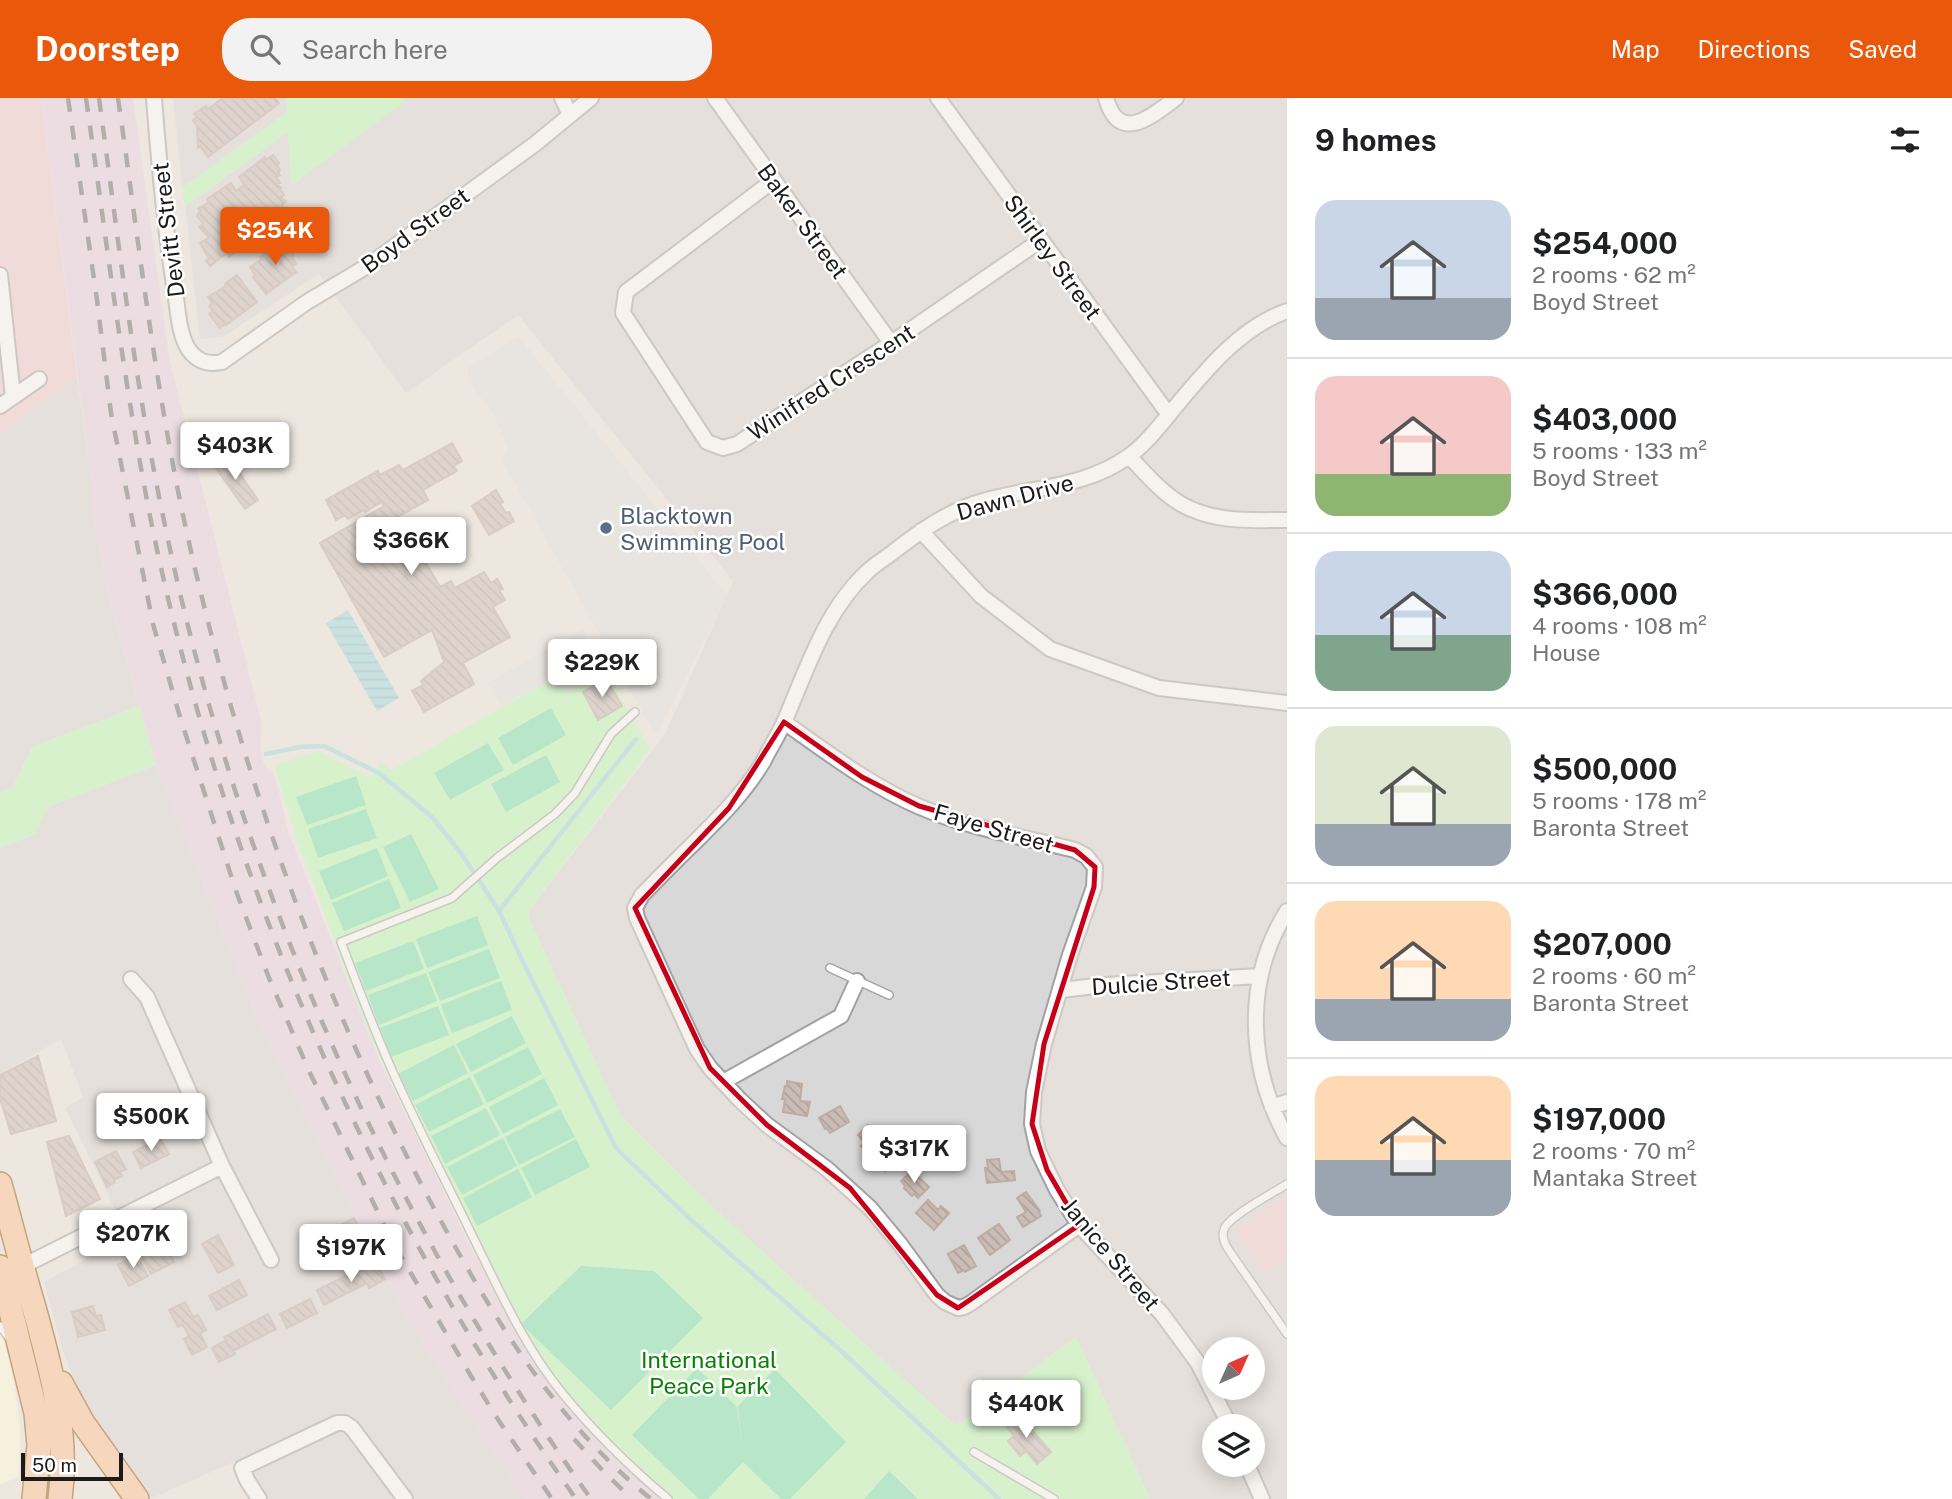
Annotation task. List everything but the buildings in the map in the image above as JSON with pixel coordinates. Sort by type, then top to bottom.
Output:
[{"type":"main road","points":[[0,1184],[6,1271],[36,1413],[39,1445],[34,1499]]},
{"type":"main road","points":[[6,1271],[83,1423],[137,1499]]},
{"type":"main road","points":[[43,1342],[60,1418],[63,1476],[60,1499]]},
{"type":"street","name":"Devitt Street","points":[[154,98],[172,277],[179,321],[187,348],[195,357]]},
{"type":"street","points":[[562,98],[570,115]]},
{"type":"street","name":"Boyd Street","points":[[195,357],[204,363],[222,362],[307,302],[369,265],[534,144],[591,98]]},
{"type":"street","name":"Baker Street","points":[[715,98],[891,343]]},
{"type":"street","name":"Shirley Street","points":[[938,98],[1169,415]]},
{"type":"street","points":[[1106,98],[1112,113],[1121,122],[1129,124],[1144,121],[1176,98]]},
{"type":"street","name":"Winifred Crescent","points":[[774,180],[626,292],[624,313],[707,442],[723,448],[737,444],[1041,240]]},
{"type":"street","points":[[0,275],[13,397]]},
{"type":"street","name":"Dawn Drive","points":[[723,1082],[697,1049],[637,918],[635,908],[642,895],[729,808],[761,765],[784,722],[817,645],[845,597],[867,572],[944,516],[973,504],[1015,493],[1086,479],[1129,456],[1152,435],[1211,363],[1269,317],[1287,311]]},
{"type":"street","points":[[0,406],[39,379]]},
{"type":"street","points":[[1129,456],[1167,494],[1182,505],[1205,514],[1238,520],[1287,520]]},
{"type":"street","points":[[920,531],[981,596],[1050,649],[1159,688],[1287,704]]},
{"type":"street","name":"Faye Street","points":[[784,722],[862,776],[919,806],[963,823],[1074,850],[1086,856],[1095,867]]},
{"type":"street","name":"Janice Street","points":[[1095,867],[1094,887],[1070,955],[1044,1044],[1034,1092],[1032,1124],[1038,1151],[1056,1190],[1079,1225],[1162,1314],[1198,1363],[1224,1414]]},
{"type":"street","points":[[1287,911],[1274,935],[1260,976],[1255,1040],[1272,1107],[1287,1138]]},
{"type":"street","name":"Dulcie Street","points":[[1061,990],[1260,976]]},
{"type":"street","points":[[131,979],[147,997],[222,1166],[271,1260]]},
{"type":"street","points":[[858,981],[841,1016],[723,1082],[767,1125],[827,1168],[863,1201],[900,1244],[937,1295],[951,1306],[964,1307],[971,1303],[1079,1225]]},
{"type":"street","points":[[1272,1107],[1287,1102]]},
{"type":"street","points":[[6,1271],[222,1166]]},
{"type":"street","points":[[259,1499],[242,1468],[337,1423],[345,1423],[352,1428],[405,1499]]},
{"type":"street","points":[[1252,1477],[1262,1499]]},
{"type":"lane","points":[[635,712],[611,734],[575,793],[555,814],[452,898],[341,942],[416,1124],[538,1360],[563,1394],[604,1438],[668,1499]]},
{"type":"lane","points":[[830,968],[889,995]]},
{"type":"lane","points":[[1287,1184],[1233,1219],[1224,1228],[1223,1235],[1228,1249],[1287,1334]]},
{"type":"lane","points":[[0,1326],[16,1354],[24,1362]]},
{"type":"lane","points":[[974,1452],[1054,1499]]},
{"type":"highlighted area","points":[[784,722],[862,777],[919,806],[1075,850],[1095,867],[1094,887],[1044,1044],[1032,1124],[1047,1170],[1079,1225],[958,1308],[937,1295],[850,1188],[767,1125],[710,1068],[635,908],[729,808]]},
{"type":"shaded area","points":[[0,98],[41,98],[77,377],[0,433]]},
{"type":"shaded area","points":[[41,98],[133,98],[169,357],[262,725],[260,747],[263,762],[275,777],[288,831],[378,1057],[469,1244],[532,1360],[597,1439],[660,1499],[525,1499],[408,1320],[254,1011],[156,765],[107,591],[92,506],[92,484]]},
{"type":"shaded area","points":[[173,98],[285,98],[287,112],[182,188]]},
{"type":"shaded area","points":[[404,98],[1287,98],[1287,1499],[1150,1499],[1076,1337],[956,1426],[713,1207],[620,1115],[528,912],[665,734],[733,581],[518,315],[406,393],[319,274],[223,337],[200,339],[185,207],[288,131],[292,185]]},
{"type":"shaded area","name":"Blacktown Swimming Pool","points":[[518,336],[727,595],[656,736],[502,460],[508,449],[496,419],[468,379],[468,368]]},
{"type":"shaded area","points":[[77,377],[92,484],[92,506],[107,591],[139,706],[32,747],[13,787],[0,792],[0,433]]},
{"type":"shaded area","points":[[583,629],[607,673],[567,693],[557,675],[501,706],[488,683]]},
{"type":"shaded area","points":[[156,765],[254,1011],[408,1320],[525,1499],[268,1499],[243,1458],[152,1498],[106,1435],[80,1393],[64,1355],[44,1282],[128,1236],[65,1108],[83,1097],[61,1039],[0,1074],[0,848],[35,834],[48,807]]},
{"type":"shaded area","points":[[1285,1195],[1287,1258],[1265,1273],[1235,1230]]},
{"type":"shaded area","points":[[0,1324],[14,1382],[20,1454],[19,1476],[0,1485]]},
{"type":"green space","points":[[285,98],[404,98],[405,102],[291,185],[288,132],[185,207],[182,188],[287,112]]},
{"type":"green space","name":"International Peace Park","points":[[607,673],[650,749],[528,912],[620,1115],[713,1207],[956,1426],[1076,1337],[1150,1499],[663,1499],[558,1392],[534,1361],[467,1236],[368,1032],[297,840],[274,765],[318,751],[371,777],[381,762],[392,770],[549,680],[554,689],[562,684],[567,693]]},
{"type":"green space","points":[[139,706],[156,765],[48,807],[35,834],[0,848],[0,792],[13,787],[32,747]]},
{"type":"green space","points":[[551,708],[566,735],[513,765],[498,738]]},
{"type":"green space","points":[[488,743],[504,770],[450,800],[434,773]]},
{"type":"green space","points":[[546,755],[560,782],[506,812],[491,784]]},
{"type":"green space","points":[[356,776],[366,805],[307,825],[296,797]]},
{"type":"green space","points":[[366,809],[377,838],[318,858],[308,829]]},
{"type":"green space","points":[[411,834],[439,889],[410,902],[383,847]]},
{"type":"green space","points":[[377,848],[388,876],[331,900],[319,871]]},
{"type":"green space","points":[[389,879],[401,908],[344,931],[332,903]]},
{"type":"green space","points":[[477,916],[488,945],[427,968],[416,939]]},
{"type":"green space","points":[[413,941],[424,969],[366,991],[355,963]]},
{"type":"green space","points":[[489,949],[500,978],[440,1001],[428,972]]},
{"type":"green space","points":[[426,973],[437,1001],[379,1025],[368,995]]},
{"type":"green space","points":[[501,981],[512,1010],[452,1033],[441,1005]]},
{"type":"green space","points":[[438,1006],[449,1035],[391,1057],[380,1028]]},
{"type":"green space","points":[[512,1016],[526,1043],[471,1072],[456,1044]]},
{"type":"green space","points":[[454,1045],[468,1073],[413,1101],[398,1074]]},
{"type":"green space","points":[[528,1047],[542,1074],[487,1103],[473,1075]]},
{"type":"green space","points":[[470,1077],[484,1104],[429,1132],[415,1105]]},
{"type":"green space","points":[[544,1078],[558,1105],[503,1134],[489,1107]]},
{"type":"green space","points":[[486,1108],[500,1135],[445,1164],[431,1136]]},
{"type":"green space","points":[[560,1109],[575,1137],[519,1165],[505,1137]]},
{"type":"green space","points":[[503,1138],[517,1166],[462,1195],[447,1167]]},
{"type":"green space","points":[[576,1139],[590,1167],[535,1195],[521,1168]]},
{"type":"green space","points":[[518,1169],[532,1197],[477,1226],[463,1198]]},
{"type":"green space","points":[[581,1266],[654,1271],[703,1318],[611,1410],[521,1324]]},
{"type":"green space","points":[[697,1368],[737,1407],[742,1447],[738,1406],[775,1369],[846,1442],[790,1499],[781,1499],[743,1462],[708,1499],[699,1499],[632,1435]]},
{"type":"green space","points":[[889,1471],[918,1499],[864,1499]]},
{"type":"water","points":[[348,610],[399,698],[377,711],[326,623]]},
{"type":"waterway","points":[[499,911],[636,739]]},
{"type":"waterway","points":[[266,754],[300,747],[324,746],[379,773],[432,817],[461,853],[499,911],[616,1148],[690,1219],[839,1349],[999,1499]]},
{"type":"railway","points":[[68,98],[111,413],[153,624],[236,891],[269,978],[309,1071],[392,1241],[471,1376],[552,1499]]},
{"type":"railway","points":[[86,98],[123,360],[150,516],[180,647],[217,777],[261,904],[312,1030],[369,1152],[432,1271],[501,1387],[576,1499]]},
{"type":"railway","points":[[99,98],[135,360],[163,516],[193,648],[231,777],[275,905],[326,1030],[383,1152],[446,1271],[516,1387],[591,1499]]},
{"type":"railway","points":[[118,98],[155,360],[183,515],[227,692],[282,866],[350,1035],[388,1118],[475,1282],[525,1361],[553,1398],[615,1467],[651,1499]]},
{"type":"railway","points":[[574,1439],[632,1499]]},
{"type":"place","name":"Blacktown Swimming Pool","points":[[606,528]]}]
